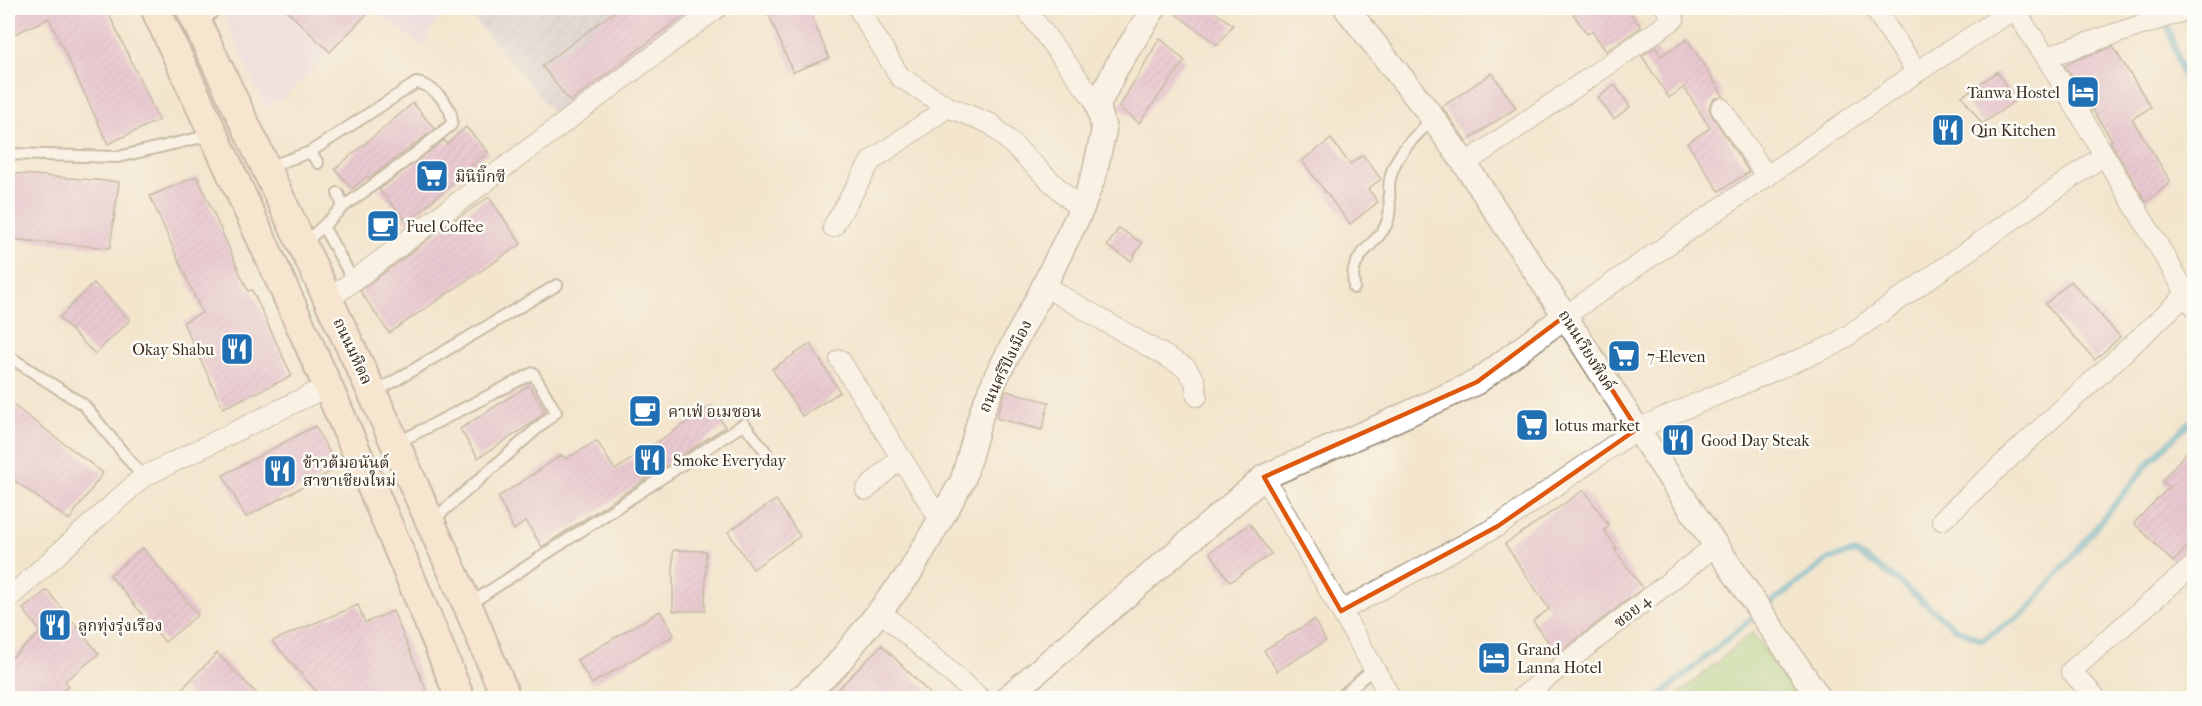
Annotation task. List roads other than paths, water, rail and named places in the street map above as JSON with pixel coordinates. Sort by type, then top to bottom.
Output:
[{"type":"main road","points":[[155,8],[328,386],[406,564],[460,699]]},
{"type":"main road","name":"ถนนมหิดล","points":[[202,14],[302,246],[373,394],[468,606],[506,699]]},
{"type":"street","points":[[329,299],[717,8]]},
{"type":"street","points":[[858,8],[900,77],[948,107],[991,124],[1081,210]]},
{"type":"street","points":[[1025,8],[1098,105],[1116,68],[1154,8]]},
{"type":"street","name":"ถนนเวียงพิงค์","points":[[1347,8],[1465,164],[1637,429],[1819,699]]},
{"type":"street","points":[[1465,164],[1674,20],[1666,8]]},
{"type":"street","points":[[1874,8],[1917,72]]},
{"type":"street","points":[[1008,699],[1264,477],[1477,382],[1565,316],[1917,72],[2014,8],[2046,57],[2191,300],[1942,520]]},
{"type":"street","points":[[2046,57],[2192,8]]},
{"type":"street","name":"ถนนศรีปิงเมือง","points":[[801,699],[836,666],[909,574],[963,480],[982,411],[998,373],[1081,210],[1094,175],[1104,130],[1098,105]]},
{"type":"street","points":[[833,227],[871,161],[948,107]]},
{"type":"street","points":[[1720,108],[1767,177]]},
{"type":"street","points":[[1341,610],[1498,525],[1637,429],[1836,344],[2104,154]]},
{"type":"street","points":[[1044,286],[1186,368],[1195,381],[1197,396]]},
{"type":"street","points":[[840,360],[940,520]]},
{"type":"street","points":[[8,600],[143,477],[328,386]]},
{"type":"street","points":[[866,490],[900,459]]},
{"type":"street","points":[[1264,477],[1391,699]]},
{"type":"street","name":"ซอย 4","points":[[1521,699],[1715,546]]},
{"type":"street","points":[[2096,699],[2071,670],[2194,565]]},
{"type":"street","points":[[880,611],[980,699]]},
{"type":"lane","points":[[267,167],[310,152],[416,83],[428,85],[450,111],[451,125],[343,207],[302,246]]},
{"type":"lane","points":[[1354,288],[1353,270],[1365,250],[1386,226],[1390,213],[1389,185],[1392,170],[1407,145],[1433,119]]},
{"type":"lane","points":[[8,153],[118,157],[214,134]]},
{"type":"lane","points":[[310,152],[318,163]]},
{"type":"lane","points":[[338,193],[343,207]]},
{"type":"lane","points":[[323,226],[353,280]]},
{"type":"lane","points":[[373,394],[558,285]]},
{"type":"lane","points":[[8,356],[84,405],[143,477]]},
{"type":"lane","points":[[395,444],[533,373],[556,412],[431,523]]},
{"type":"lane","points":[[468,606],[744,424],[766,452]]},
{"type":"lane","points":[[1339,699],[1374,668]]},
{"type":"waterway","points":[[2162,8],[2194,110]]},
{"type":"waterway","points":[[1765,608],[1829,559],[1855,552],[1892,576],[1955,628],[1982,640],[2027,611],[2152,459],[2194,418]]},
{"type":"waterway","points":[[1657,698],[1757,614]]},
{"type":"place","name":"Tanwa Hostel","points":[[2083,92]]},
{"type":"place","name":"Qin Kitchen","points":[[1948,130]]},
{"type":"place","name":"มินิบิ๊กซี","points":[[432,176]]},
{"type":"place","name":"Fuel Coffee","points":[[383,226]]},
{"type":"place","name":"Okay Shabu","points":[[237,349]]},
{"type":"place","name":"7-Eleven","points":[[1624,356]]},
{"type":"place","name":"คาเฟ่ อเมซอน","points":[[645,411]]},
{"type":"place","name":"lotus market","points":[[1532,425]]},
{"type":"place","name":"Good Day Steak","points":[[1678,440]]},
{"type":"place","name":"Smoke Everyday","points":[[650,460]]},
{"type":"place","name":"ข้าวต้มอนันต์ สาขาเชียงใหม่","points":[[280,471]]},
{"type":"place","name":"ลูกทุ่งรุ่งเรือง","points":[[55,625]]},
{"type":"place","name":"Grand Lanna Hotel","points":[[1494,658]]}]
